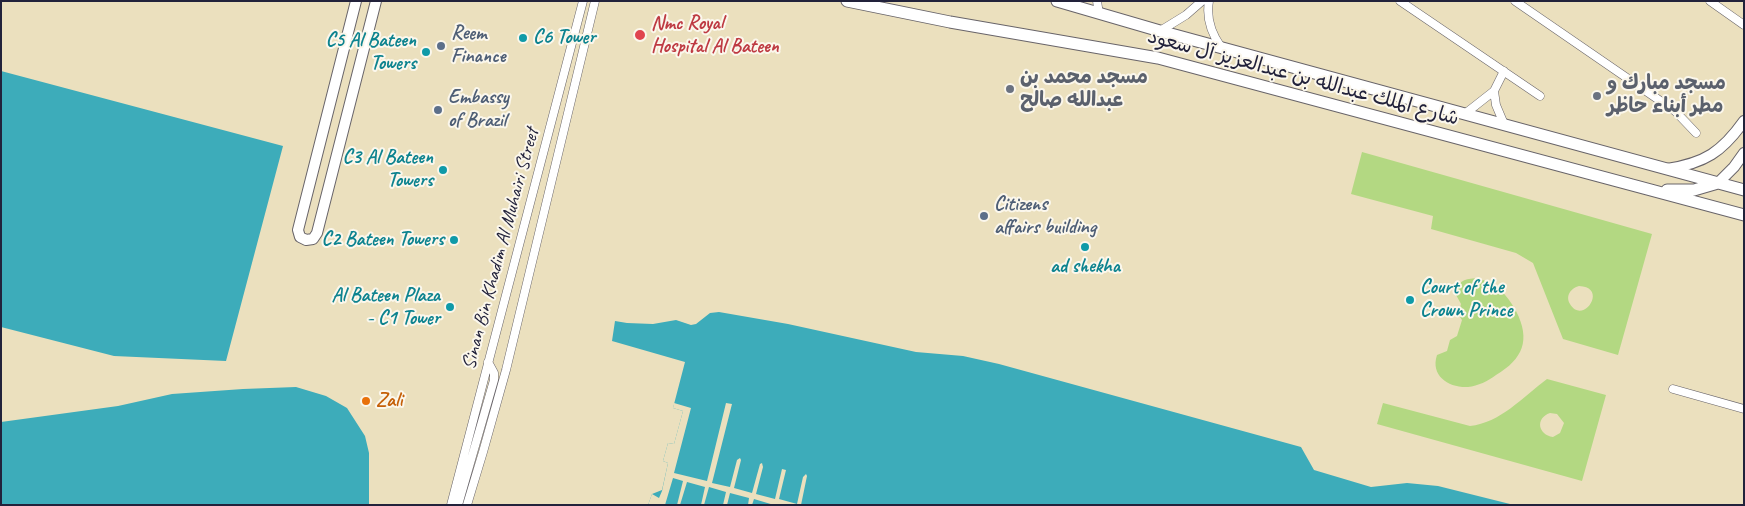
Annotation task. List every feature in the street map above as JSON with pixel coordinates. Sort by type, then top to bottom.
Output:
[{"type":"main road","name":"شارع الملك عبدالله بن عبدالعزيز آل سعود","points":[[846,1],[950,22],[1158,58],[1744,215]]},
{"type":"main road","name":"شارع الملك عبدالله بن عبدالعزيز آل سعود","points":[[1057,1],[1160,31],[1744,190]]},
{"type":"main road","points":[[1643,188],[1694,190],[1718,183]]},
{"type":"street","points":[[356,1],[298,230],[300,237],[306,240],[313,239],[317,233],[376,1]]},
{"type":"street","name":"Sinan Bin Khadim Al Muhairi Street","points":[[451,505],[583,1]]},
{"type":"street","name":"Sinan Bin Khadim Al Muhairi Street","points":[[467,505],[506,370],[595,1]]},
{"type":"street","points":[[1097,1],[1099,14]]},
{"type":"street","points":[[1160,31],[1186,16],[1202,1]]},
{"type":"street","points":[[1209,1],[1209,22],[1213,34],[1221,47]]},
{"type":"street","points":[[1400,1],[1540,96]]},
{"type":"street","points":[[1515,1],[1675,111],[1696,133]]},
{"type":"street","points":[[1710,1],[1744,24]]},
{"type":"street","points":[[1466,114],[1494,91],[1504,71]]},
{"type":"street","points":[[1494,91],[1496,105],[1504,124]]},
{"type":"street","points":[[1667,169],[1686,166],[1711,156],[1728,142],[1744,121]]},
{"type":"street","points":[[1718,183],[1744,153]]},
{"type":"street","points":[[458,505],[494,380],[494,373],[488,362]]},
{"type":"street","points":[[1673,389],[1744,409]]},
{"type":"green space","points":[[1362,152],[1652,234],[1618,355],[1563,339],[1533,263],[1516,253],[1431,229],[1433,216],[1351,194]],"holes":[[[1579,286],[1588,288],[1592,292],[1591,304],[1581,311],[1575,310],[1568,298],[1570,293]]]},
{"type":"green space","points":[[1477,278],[1495,286],[1509,299],[1521,321],[1523,331],[1522,348],[1513,362],[1490,379],[1479,384],[1461,387],[1448,383],[1439,375],[1436,369],[1437,355],[1447,351],[1450,340],[1457,336],[1462,320],[1458,314],[1461,304],[1455,293],[1458,285],[1463,281]]},
{"type":"green space","points":[[1547,379],[1606,395],[1582,481],[1377,424],[1383,403],[1470,426],[1481,424],[1501,415]],"holes":[[[1550,413],[1557,414],[1564,423],[1560,433],[1553,437],[1548,436],[1542,430],[1540,422],[1545,415]]]},
{"type":"water","points":[[1,71],[283,146],[226,361],[114,356],[1,327]]},
{"type":"water","points":[[719,312],[788,324],[916,352],[963,356],[999,364],[1301,447],[1314,470],[1371,487],[1407,483],[1438,486],[1514,505],[648,505],[652,494],[662,490],[668,463],[663,461],[668,443],[674,444],[683,411],[673,408],[685,362],[612,341],[615,321],[653,324],[676,320],[691,325],[696,324],[710,313]]},
{"type":"water","points":[[296,387],[326,396],[347,408],[365,436],[369,453],[369,505],[1,505],[1,422],[118,406],[172,394]]},
{"type":"pier","points":[[674,403],[691,408],[674,473],[707,481],[726,403],[732,404],[712,483],[730,487],[737,460],[740,458],[734,488],[752,493],[760,464],[762,463],[763,467],[756,494],[775,499],[782,469],[786,470],[779,499],[797,504],[803,477],[806,474],[801,505],[774,505],[754,499],[752,505],[748,505],[749,498],[730,493],[727,505],[723,505],[726,492],[709,487],[704,505],[701,505],[705,487],[687,482],[680,505],[677,505],[683,481],[673,478],[665,505],[648,505],[652,494],[659,498],[662,491],[668,463],[663,461],[668,443],[674,444],[683,411],[673,408]]},
{"type":"place","name":"Nmc Royal Hospital Al Bateen","points":[[640,35]]},
{"type":"place","name":"C6 Tower","points":[[523,38]]},
{"type":"place","name":"Reem Finance","points":[[441,46]]},
{"type":"place","name":"C5 Al Bateen Towers","points":[[426,52]]},
{"type":"place","name":"مسجد محمد بن عبدالله صالح","points":[[1010,89]]},
{"type":"place","name":"مسجد مبارك و مطر أبناء حاظر","points":[[1597,96]]},
{"type":"place","name":"Embassy of Brazil","points":[[438,110]]},
{"type":"place","name":"C3 Al Bateen Towers","points":[[443,170]]},
{"type":"place","name":"Citizens affairs building","points":[[984,216]]},
{"type":"place","name":"C2 Bateen Towers","points":[[454,240]]},
{"type":"place","name":"ad shekha","points":[[1085,247]]},
{"type":"place","name":"Court of the Crown Prince","points":[[1410,300]]},
{"type":"place","name":"Al Bateen Plaza - C1 Tower","points":[[450,307]]},
{"type":"place","name":"Zali","points":[[366,401]]}]
